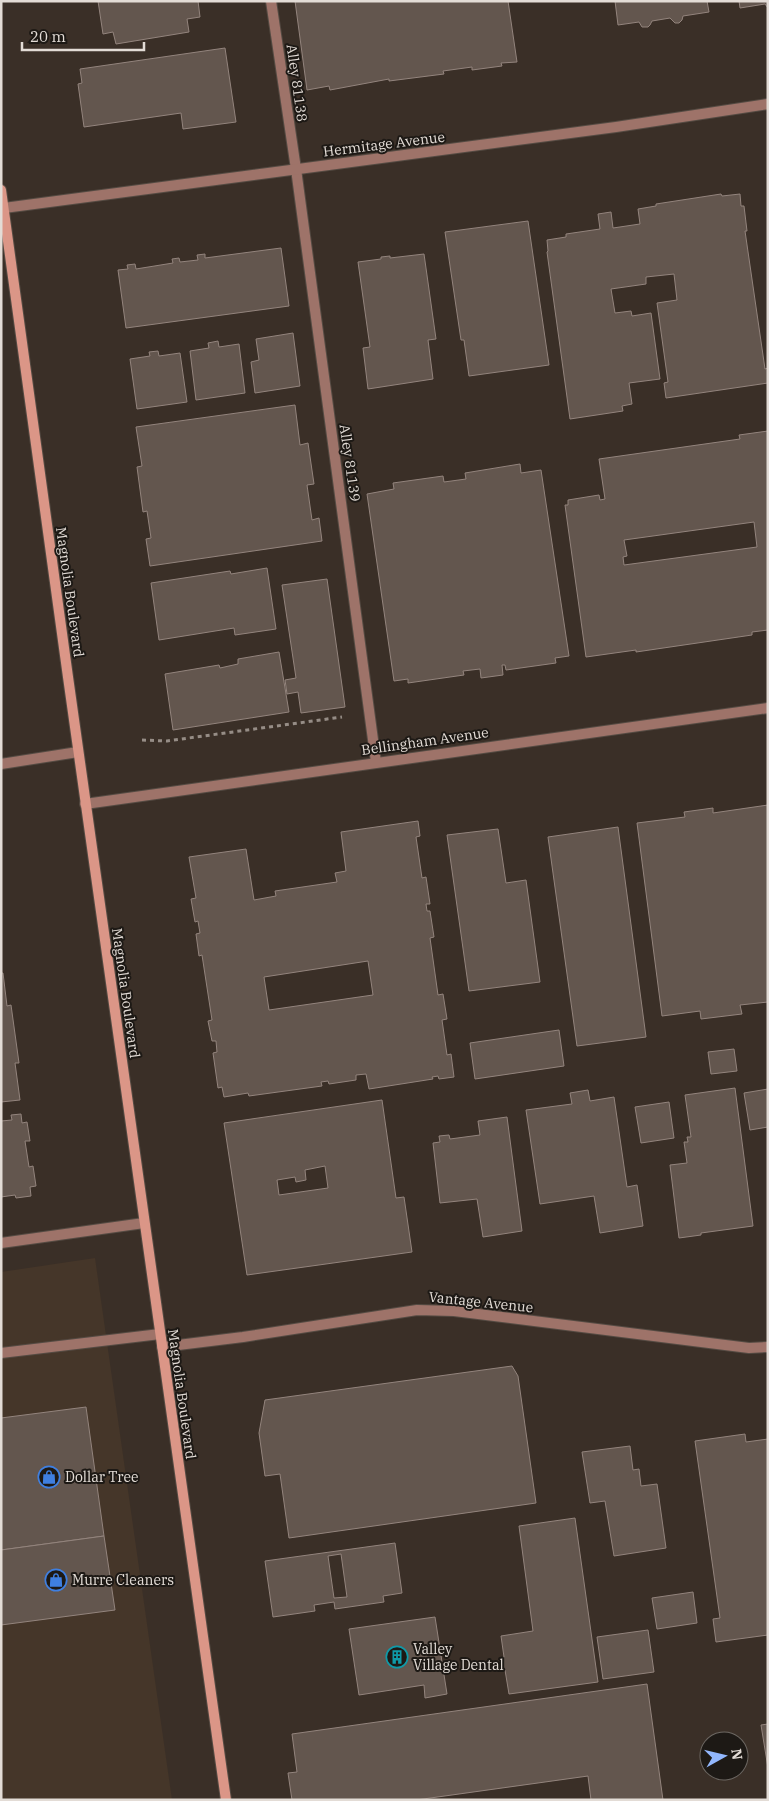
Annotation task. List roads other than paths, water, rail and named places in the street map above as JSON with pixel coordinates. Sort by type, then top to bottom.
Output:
[{"type":"main road","name":"Magnolia Boulevard","points":[[1,190],[85,804],[226,1800]]},
{"type":"street","name":"Alley 81138","points":[[271,1],[296,169]]},
{"type":"street","name":"Hermitage Avenue","points":[[4,208],[616,127],[768,104]]},
{"type":"street","name":"Alley 81139","points":[[296,169],[376,762]]},
{"type":"street","name":"Bellingham Avenue","points":[[85,804],[768,708]]},
{"type":"street","points":[[1,764],[78,752]]},
{"type":"street","points":[[1,1243],[144,1223]]},
{"type":"street","name":"Vantage Avenue","points":[[162,1347],[243,1337],[417,1310],[454,1311],[749,1348],[768,1347]]},
{"type":"street","points":[[1,1353],[160,1334]]},
{"type":"place","name":"Dollar Tree","points":[[49,1477]]},
{"type":"place","name":"Murre Cleaners","points":[[56,1580]]},
{"type":"place","name":"Valley Village Dental","points":[[397,1657]]}]
